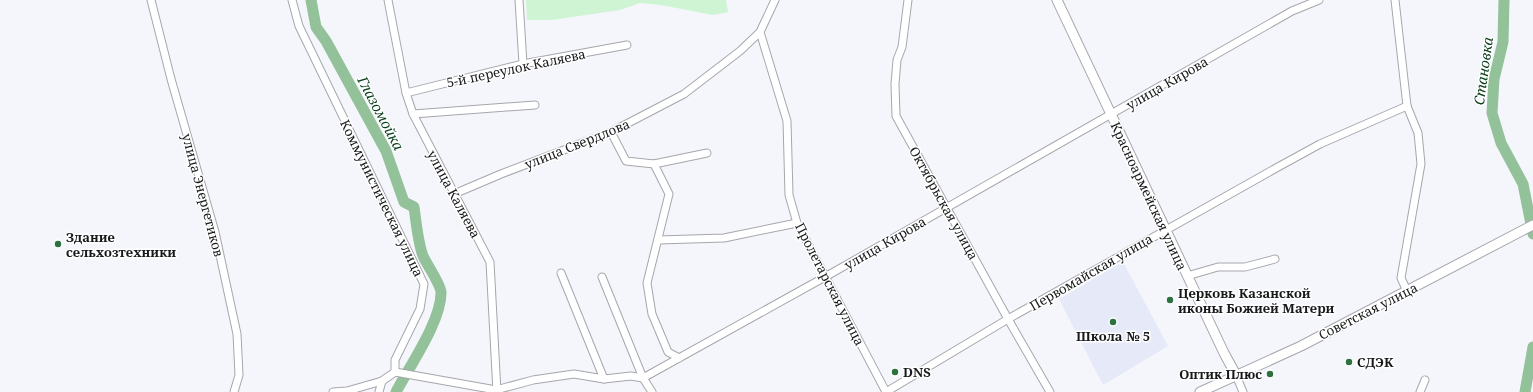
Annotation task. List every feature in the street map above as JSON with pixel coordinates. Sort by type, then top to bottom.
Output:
[{"type":"main road","name":"Красноармейская улица","points":[[1057,0],[1187,276],[1236,376]]},
{"type":"main road","name":"Советская улица","points":[[1200,392],[1301,346],[1520,230],[1533,225]]},
{"type":"street","name":"улица Энергетиков","points":[[151,0],[171,78],[215,232],[237,334],[240,375],[234,392]]},
{"type":"street","name":"Коммунистическая улица","points":[[292,0],[299,26],[424,284],[420,310],[395,360],[395,372]]},
{"type":"street","name":"улица Каляева","points":[[388,0],[406,93],[412,114],[490,262],[496,391]]},
{"type":"street","points":[[519,0],[524,64]]},
{"type":"street","name":"улица Свердлова","points":[[454,194],[501,174],[612,132],[684,94],[740,51],[760,32],[776,0]]},
{"type":"street","name":"Октябрьская улица","points":[[908,0],[902,47],[897,60],[895,84],[896,116],[1050,392]]},
{"type":"street","name":"улица Кирова","points":[[643,378],[1111,116],[1292,12],[1319,0]]},
{"type":"street","points":[[1395,0],[1406,106],[1418,133],[1422,164],[1401,278],[1407,291]]},
{"type":"street","name":"Пролетарская улица","points":[[760,32],[787,121],[789,195],[797,223],[886,392]]},
{"type":"street","name":"5-й переулок Каляева","points":[[406,93],[524,64],[627,46]]},
{"type":"street","points":[[412,114],[535,105]]},
{"type":"street","name":"Первомайская улица","points":[[886,392],[1008,319],[1166,229],[1320,144],[1406,106]]},
{"type":"street","points":[[612,132],[626,162],[654,164],[707,153]]},
{"type":"street","points":[[654,164],[669,194],[647,283],[652,314],[668,352],[679,358]]},
{"type":"street","points":[[658,240],[724,238],[797,223]]},
{"type":"street","points":[[1187,276],[1218,267],[1245,267],[1275,259]]},
{"type":"street","points":[[561,273],[604,379]]},
{"type":"street","points":[[602,277],[643,378],[652,392]]},
{"type":"street","points":[[333,392],[347,391],[382,381],[395,372],[496,391],[533,380],[574,374],[604,379],[631,376],[643,378]]},
{"type":"street","name":"Красноармейская улица","points":[[1236,376],[1243,392]]},
{"type":"street","points":[[1420,392],[1425,380]]},
{"type":"street","points":[[379,392],[382,381]]},
{"type":"shaded area","name":"Школа № 5","points":[[1123,262],[1168,346],[1103,385],[1059,299]]},
{"type":"green space","points":[[526,0],[726,0],[728,12],[713,15],[661,5],[640,3],[620,10],[552,20],[527,20]]},
{"type":"waterway","name":"Глазомойка","points":[[311,0],[316,27],[326,41],[386,151],[404,202],[414,207],[421,251],[441,292],[440,303],[431,329],[396,392]]},
{"type":"waterway","name":"Становка","points":[[1504,0],[1503,42],[1494,79],[1492,113],[1501,143],[1523,184],[1533,234]]},
{"type":"waterway","name":"Становка","points":[[1525,392],[1533,347]]},
{"type":"place","name":"Здание сельхозтехники","points":[[58,244]]},
{"type":"place","name":"Церковь Казанской иконы Божией Матери","points":[[1170,300]]},
{"type":"place","name":"Школа № 5","points":[[1113,322]]},
{"type":"place","name":"СДЭК","points":[[1349,362]]},
{"type":"place","name":"DNS","points":[[895,372]]},
{"type":"place","name":"Оптик Плюс","points":[[1270,374]]}]
